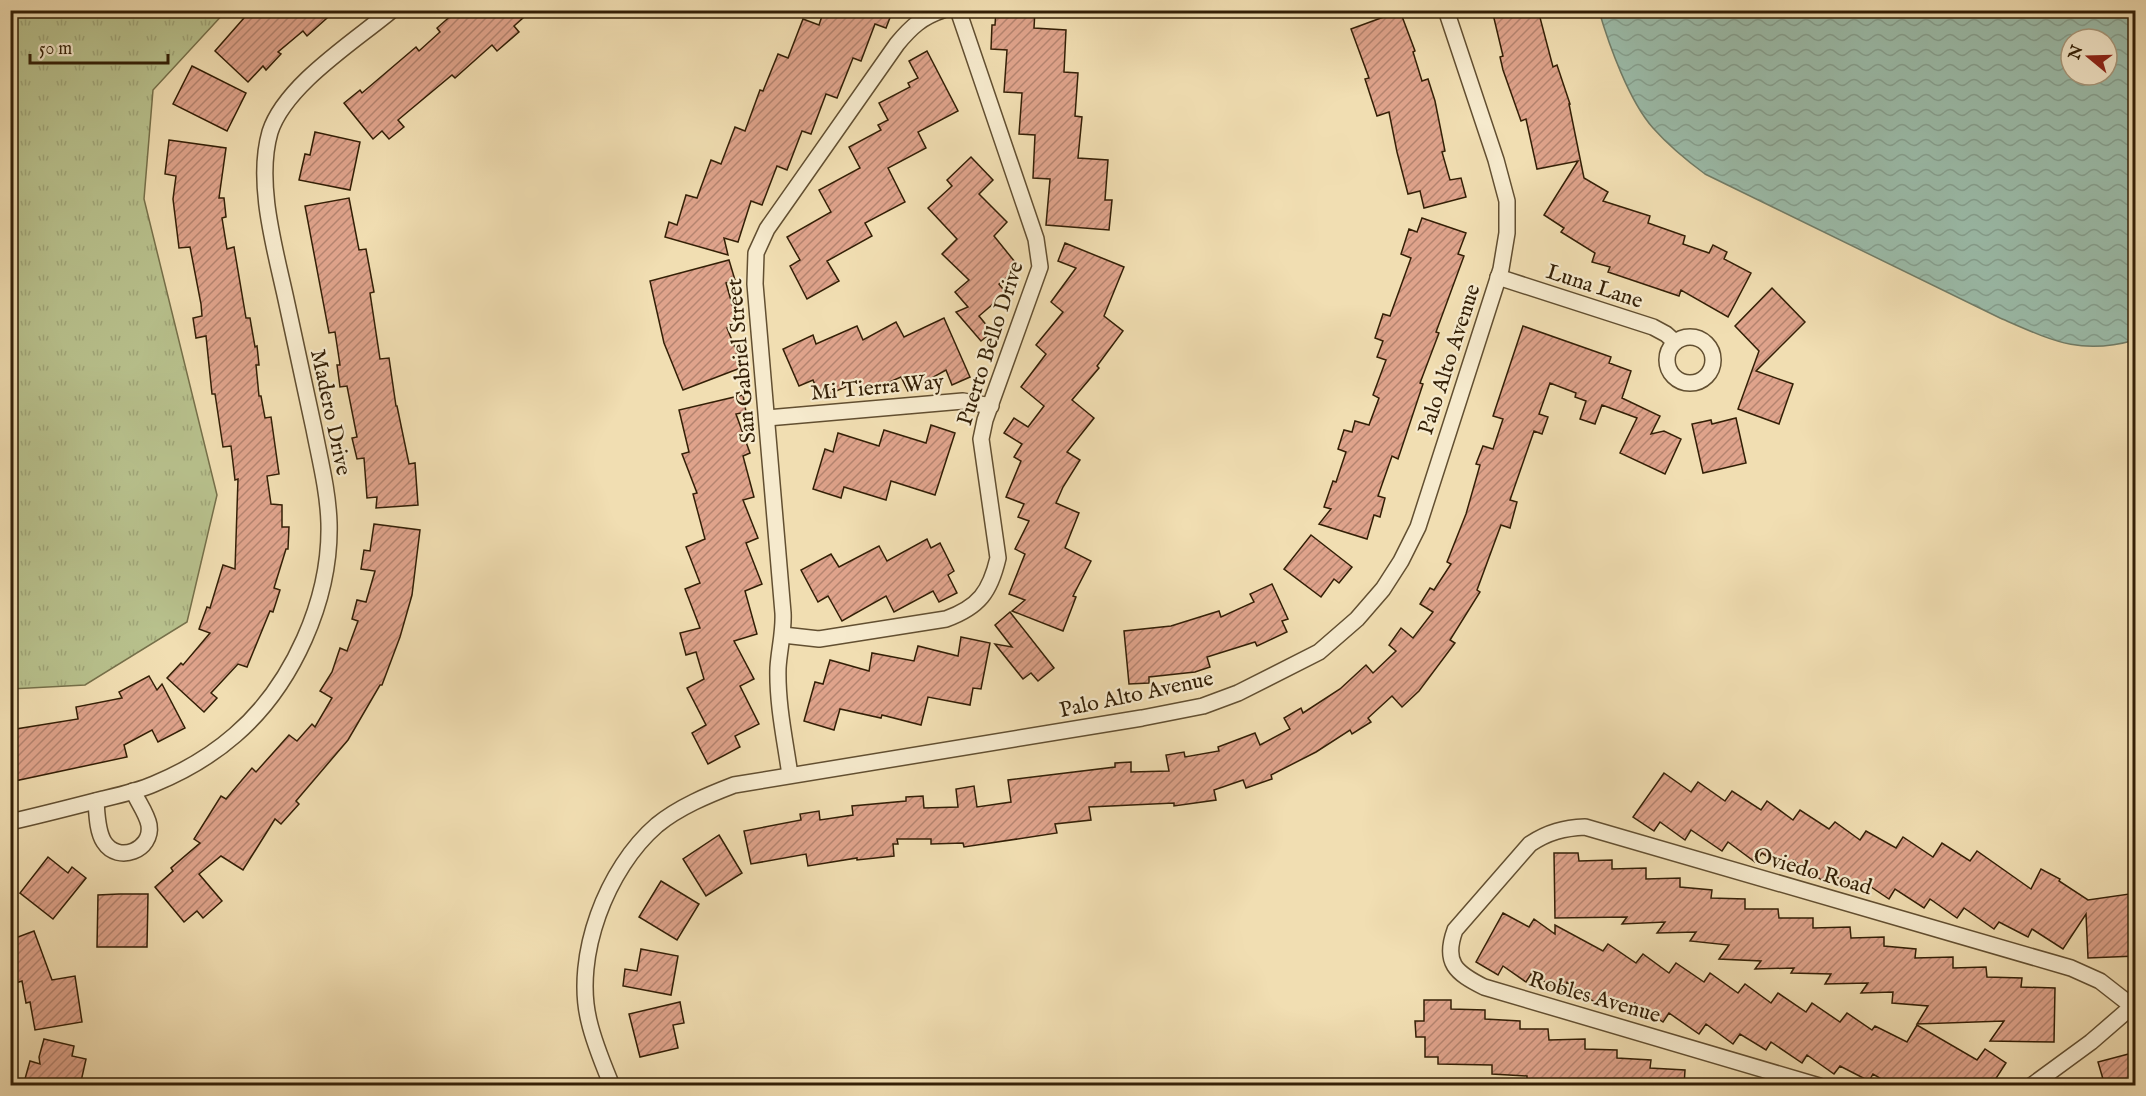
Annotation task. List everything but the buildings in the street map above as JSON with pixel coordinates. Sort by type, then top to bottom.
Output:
[{"type":"street","name":"Madero Drive","points":[[10,822],[151,786],[180,773],[236,734],[286,674],[306,634],[319,600],[327,565],[329,523],[324,480],[264,184],[264,157],[271,130],[282,107],[293,94],[324,65],[392,10]]},
{"type":"street","name":"San Gabriel Street","points":[[790,775],[778,691],[778,667],[783,635],[781,566],[755,284],[756,253],[760,241],[897,44],[922,18],[943,10]]},
{"type":"street","name":"Puerto Bello Drive","points":[[783,635],[819,639],[946,619],[962,613],[975,604],[987,590],[994,573],[998,558],[981,439],[985,420],[1036,283],[1040,255],[958,10]]},
{"type":"street","name":"Palo Alto Avenue","points":[[612,1086],[596,1047],[588,1019],[586,984],[589,945],[601,909],[615,879],[635,848],[658,825],[707,796],[734,785],[1131,720],[1203,706],[1238,693],[1319,652],[1357,619],[1383,589],[1401,561],[1418,527],[1498,277],[1507,233],[1507,201],[1496,160],[1446,10]]},
{"type":"street","name":"Luna Lane","points":[[1498,277],[1653,327],[1675,342]]},
{"type":"street","name":"Mi Tierra Way","points":[[767,418],[963,401],[991,406]]},
{"type":"street","points":[[96,801],[98,822],[104,842],[111,850],[122,853],[133,852],[142,846],[148,837],[149,826],[133,791]]},
{"type":"street","name":"Oviedo Road","points":[[1492,887],[1530,844],[1544,834],[1566,828],[1585,827],[2071,968],[2100,981],[2134,1005]]},
{"type":"street","name":"Robles Avenue","points":[[1492,887],[1455,930],[1449,946],[1454,965],[1462,976],[1484,987],[1819,1086]]},
{"type":"street","points":[[2031,1086],[2091,1042],[2134,1005]]},
{"type":"green space","points":[[11,10],[226,11],[153,90],[144,199],[217,495],[187,622],[85,685],[11,689]]},
{"type":"water","points":[[1599,11],[2135,11],[2135,340],[2116,345],[2082,346],[2035,333],[1705,174],[1671,147],[1644,117],[1614,56]]}]
